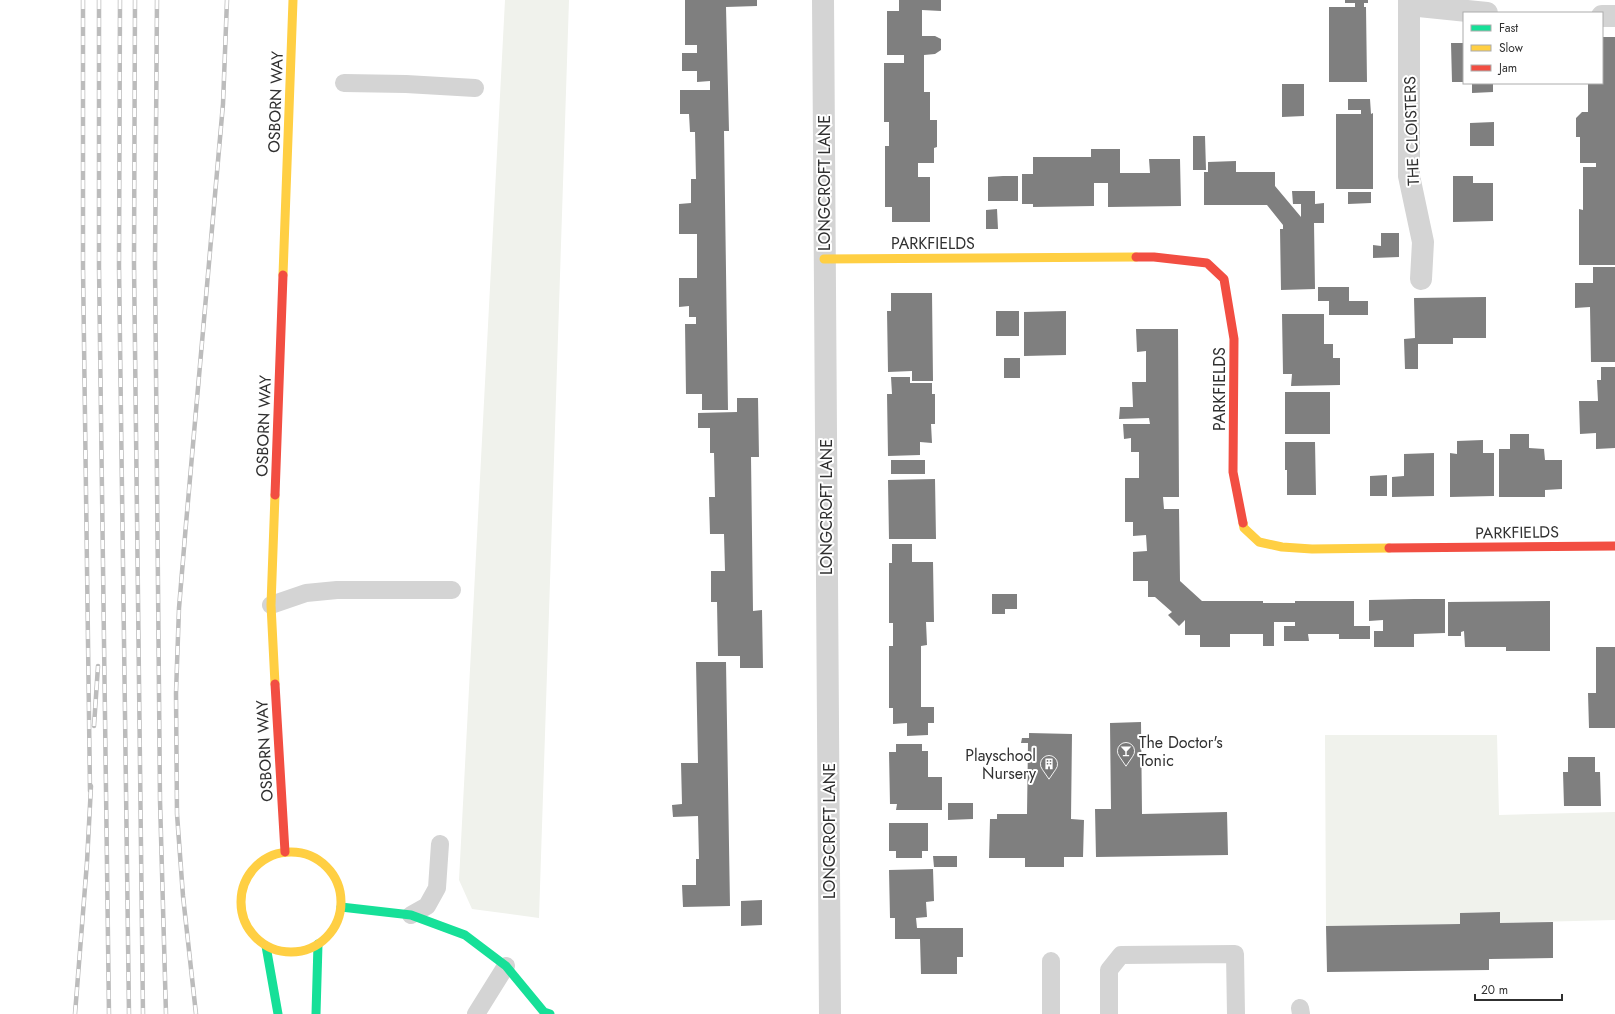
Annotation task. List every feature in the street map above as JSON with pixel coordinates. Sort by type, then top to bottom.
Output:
[{"type":"street","name":"OSBORN WAY","points":[[285,852],[271,605],[293,0]]},
{"type":"street","name":"LONGCROFT LANE","points":[[823,0],[830,1014]]},
{"type":"street","name":"THE CLOISTERS","points":[[1421,279],[1423,242],[1409,176],[1409,2],[1480,12]]},
{"type":"street","points":[[1603,16],[1615,16]]},
{"type":"street","name":"PARKFIELDS","points":[[824,259],[1154,257],[1206,263],[1224,279],[1230,307],[1234,339],[1233,472],[1244,528],[1260,542],[1282,547],[1312,550],[1615,546]]},
{"type":"street","points":[[285,852],[300,852],[314,858],[326,866],[335,878],[340,892],[341,907],[337,921],[329,934],[318,944],[293,952],[280,951],[266,946],[254,936],[245,923],[241,908],[241,892],[247,877],[257,865],[270,856],[285,852]]},
{"type":"street","points":[[341,907],[412,915],[465,935],[506,966],[544,1012],[550,1014]]},
{"type":"street","points":[[316,1014],[318,944]]},
{"type":"street","points":[[266,946],[278,1014]]},
{"type":"lane","points":[[344,83],[406,84],[475,88]]},
{"type":"lane","points":[[271,605],[306,593],[337,590],[452,590]]},
{"type":"lane","points":[[412,915],[427,906],[437,888],[440,844]]},
{"type":"lane","points":[[1109,1014],[1109,970],[1121,955],[1235,954],[1236,1014]]},
{"type":"lane","points":[[1051,961],[1051,1014]]},
{"type":"lane","points":[[476,1014],[506,966]]},
{"type":"shaded area","points":[[505,0],[569,0],[539,918],[472,909],[459,880]]},
{"type":"shaded area","points":[[1325,735],[1497,735],[1499,815],[1615,812],[1615,920],[1500,923],[1500,912],[1460,913],[1460,924],[1326,926]]},
{"type":"building","points":[[685,0],[757,0],[757,6],[726,7],[729,131],[724,131],[728,410],[702,410],[702,394],[686,394],[685,324],[696,324],[696,317],[689,317],[689,306],[679,307],[679,278],[697,278],[697,234],[679,234],[679,204],[691,203],[691,179],[696,179],[695,132],[690,132],[689,114],[680,114],[680,90],[710,90],[710,81],[697,82],[697,71],[682,71],[682,53],[697,53],[697,45],[685,45]]},
{"type":"building","points":[[899,0],[941,0],[941,11],[922,10],[922,36],[935,36],[941,39],[941,50],[935,54],[924,55],[924,92],[930,92],[930,120],[937,120],[937,147],[934,148],[934,163],[918,163],[918,177],[930,177],[930,222],[892,222],[892,207],[885,207],[885,146],[889,146],[889,122],[884,122],[884,63],[904,63],[904,55],[887,55],[887,11],[899,11]]},
{"type":"building","points":[[1345,0],[1368,0],[1368,3],[1364,3],[1364,7],[1366,7],[1367,82],[1329,82],[1329,7],[1355,7],[1355,3],[1345,3]]},
{"type":"building","points":[[1603,37],[1615,37],[1615,265],[1579,265],[1579,209],[1583,210],[1583,167],[1596,167],[1596,163],[1580,163],[1580,137],[1576,137],[1576,118],[1582,112],[1588,112],[1588,84],[1603,84]]},
{"type":"building","points":[[1451,43],[1463,43],[1463,82],[1452,82]]},
{"type":"building","points":[[1282,84],[1304,84],[1304,116],[1282,117]]},
{"type":"building","points":[[1472,84],[1493,84],[1493,92],[1472,93]]},
{"type":"building","points":[[1348,99],[1370,99],[1371,114],[1373,113],[1373,189],[1336,189],[1336,114],[1361,114],[1361,110],[1348,110]]},
{"type":"building","points":[[1494,122],[1494,146],[1470,146],[1470,123]]},
{"type":"building","points":[[1193,136],[1205,136],[1206,170],[1193,170]]},
{"type":"building","points":[[1091,149],[1120,149],[1120,173],[1150,173],[1149,159],[1180,159],[1181,206],[1108,207],[1108,183],[1094,183],[1094,206],[1033,207],[1033,204],[1022,204],[1022,174],[1033,174],[1033,157],[1091,157]]},
{"type":"building","points":[[1236,161],[1236,172],[1275,172],[1275,186],[1301,217],[1301,204],[1293,204],[1292,191],[1315,191],[1315,204],[1324,203],[1324,223],[1314,223],[1315,289],[1281,290],[1280,229],[1283,229],[1283,225],[1267,205],[1204,205],[1204,172],[1208,172],[1208,162]]},
{"type":"building","points":[[1018,176],[1018,201],[988,201],[988,177]]},
{"type":"building","points":[[1453,176],[1473,176],[1473,183],[1493,183],[1493,221],[1453,222]]},
{"type":"building","points":[[1348,192],[1371,192],[1371,203],[1348,204]]},
{"type":"building","points":[[997,209],[998,229],[986,229],[986,210]]},
{"type":"building","points":[[1381,233],[1399,233],[1399,257],[1373,258],[1373,245],[1381,246]]},
{"type":"building","points":[[1593,267],[1615,267],[1615,362],[1591,362],[1590,307],[1575,308],[1575,283],[1593,283]]},
{"type":"building","points":[[1318,287],[1349,287],[1349,301],[1368,301],[1368,315],[1329,315],[1329,301],[1318,301]]},
{"type":"building","points":[[891,293],[932,293],[933,381],[912,381],[912,371],[888,372],[887,311],[891,311]]},
{"type":"building","points":[[1486,297],[1486,338],[1453,338],[1453,344],[1418,344],[1418,369],[1405,369],[1404,339],[1415,338],[1414,298]]},
{"type":"building","points":[[996,311],[1019,311],[1019,336],[996,336]]},
{"type":"building","points":[[1066,311],[1066,355],[1024,356],[1024,312]]},
{"type":"building","points":[[1282,314],[1324,314],[1324,344],[1333,344],[1333,358],[1340,358],[1340,385],[1291,386],[1292,374],[1283,374]]},
{"type":"building","points":[[1136,329],[1178,329],[1179,497],[1163,497],[1164,509],[1179,509],[1180,581],[1202,601],[1263,601],[1263,603],[1295,603],[1295,601],[1354,601],[1354,626],[1370,626],[1370,639],[1339,639],[1339,634],[1308,634],[1309,641],[1284,641],[1284,626],[1295,626],[1295,622],[1274,622],[1274,646],[1263,646],[1263,634],[1230,634],[1230,647],[1200,647],[1200,635],[1185,635],[1185,620],[1179,626],[1168,615],[1172,612],[1155,597],[1148,597],[1148,581],[1133,581],[1133,552],[1147,551],[1146,535],[1133,536],[1133,522],[1125,522],[1125,478],[1139,478],[1139,452],[1131,452],[1131,438],[1124,439],[1123,424],[1150,424],[1149,418],[1119,419],[1120,407],[1133,407],[1132,382],[1146,382],[1146,351],[1137,352]]},
{"type":"building","points":[[1004,358],[1020,358],[1020,378],[1004,378]]},
{"type":"building","points":[[1601,367],[1615,367],[1615,448],[1596,449],[1596,433],[1580,434],[1579,401],[1598,401],[1597,380],[1601,380]]},
{"type":"building","points":[[891,377],[910,377],[910,383],[932,383],[932,394],[935,394],[935,424],[931,424],[932,443],[920,442],[920,455],[888,456],[887,394],[892,394]]},
{"type":"building","points":[[1285,392],[1330,392],[1330,434],[1285,434]]},
{"type":"building","points":[[737,398],[758,398],[759,457],[751,457],[753,611],[762,610],[763,668],[740,668],[740,656],[718,656],[717,602],[711,602],[711,571],[725,571],[724,534],[710,534],[709,497],[715,497],[714,453],[710,453],[710,428],[698,428],[698,413],[737,412]]},
{"type":"building","points":[[1510,434],[1529,434],[1529,448],[1544,449],[1545,460],[1562,460],[1562,489],[1545,490],[1545,497],[1499,497],[1499,449],[1510,449]]},
{"type":"building","points":[[1483,440],[1483,453],[1494,453],[1494,496],[1450,497],[1450,453],[1457,454],[1457,441]]},
{"type":"building","points":[[1285,442],[1315,442],[1316,495],[1287,495]]},
{"type":"building","points":[[1434,453],[1434,496],[1392,497],[1392,477],[1404,476],[1404,454]]},
{"type":"building","points":[[891,460],[925,460],[925,474],[891,474]]},
{"type":"building","points":[[1387,475],[1387,496],[1370,496],[1370,476]]},
{"type":"building","points":[[935,479],[936,539],[889,539],[888,480]]},
{"type":"building","points":[[892,544],[912,544],[912,562],[933,562],[934,622],[926,622],[927,645],[921,646],[921,707],[934,707],[934,723],[928,723],[928,735],[907,736],[907,723],[893,724],[893,708],[889,708],[889,646],[893,646],[893,623],[889,623],[889,563],[892,563]]},
{"type":"building","points":[[992,594],[1017,594],[1017,609],[1005,609],[1005,614],[992,614]]},
{"type":"building","points":[[1445,599],[1445,633],[1414,634],[1414,647],[1374,647],[1374,631],[1383,631],[1383,620],[1369,621],[1369,600]]},
{"type":"building","points":[[1550,601],[1550,651],[1506,651],[1506,647],[1465,647],[1464,631],[1461,632],[1461,636],[1448,636],[1448,602]]},
{"type":"building","points":[[1596,647],[1615,647],[1615,728],[1589,728],[1588,693],[1596,693]]},
{"type":"building","points":[[696,662],[726,662],[730,906],[683,907],[682,885],[696,885],[696,859],[699,859],[698,816],[673,817],[672,805],[682,804],[681,763],[698,763]]},
{"type":"building","name":"The Doctor's Tonic","points":[[1141,722],[1142,814],[1227,812],[1228,855],[1096,857],[1095,809],[1111,809],[1110,723]]},
{"type":"building","name":"Playschool Nursery","points":[[1029,733],[1072,734],[1071,819],[1084,820],[1083,857],[1064,857],[1064,867],[1025,867],[1025,858],[989,858],[990,819],[997,819],[997,814],[1027,814],[1028,743],[1021,743],[1022,738],[1029,738]]},
{"type":"building","points":[[896,744],[922,744],[922,751],[928,751],[928,777],[942,777],[942,810],[896,810],[897,804],[890,804],[889,752],[896,752]]},
{"type":"building","points":[[1568,757],[1595,757],[1595,772],[1600,772],[1601,806],[1564,806],[1563,772],[1568,772]]},
{"type":"building","points":[[948,803],[973,803],[973,819],[948,820]]},
{"type":"building","points":[[889,823],[928,823],[928,851],[922,851],[922,858],[896,858],[896,851],[889,851]]},
{"type":"building","points":[[933,856],[957,856],[957,867],[934,867]]},
{"type":"building","points":[[933,869],[934,901],[926,902],[927,917],[916,918],[917,928],[963,928],[963,957],[957,957],[957,974],[921,974],[920,939],[895,939],[895,918],[890,918],[889,870]]},
{"type":"building","points":[[762,900],[762,925],[741,926],[741,901]]},
{"type":"building","points":[[1500,912],[1500,923],[1553,922],[1553,958],[1489,959],[1489,970],[1327,972],[1326,926],[1460,924],[1460,913]]},
{"type":"railway","points":[[83,0],[83,267],[90,791]]},
{"type":"railway","points":[[99,0],[99,267],[109,1014]]},
{"type":"railway","points":[[120,0],[119,266],[129,1014]]},
{"type":"railway","points":[[135,0],[134,264],[143,1014]]},
{"type":"railway","points":[[157,0],[155,264],[160,800],[166,1014]]},
{"type":"railway","points":[[196,1014],[183,896],[177,814],[176,693],[179,608],[223,104],[227,0]]},
{"type":"railway","points":[[94,726],[98,666]]},
{"type":"railway","points":[[75,1014],[87,862],[91,786]]},
{"type":"traffic: fast","points":[[341,907],[411,915],[465,935],[506,966],[544,1012],[550,1014]]},
{"type":"traffic: fast","points":[[316,1014],[318,944]]},
{"type":"traffic: fast","points":[[266,946],[278,1014]]},
{"type":"traffic: slow","points":[[283,275],[293,0]]},
{"type":"traffic: slow","points":[[824,259],[1136,257]]},
{"type":"traffic: slow","points":[[275,495],[271,605],[275,684]]},
{"type":"traffic: slow","points":[[1243,523],[1244,528],[1259,542],[1282,547],[1312,549],[1389,548]]},
{"type":"traffic: slow","points":[[291,852],[310,856],[326,867],[337,883],[341,902],[337,921],[326,937],[310,948],[291,952],[272,948],[256,937],[245,921],[241,902],[245,883],[256,867],[272,856],[291,852]]},
{"type":"traffic: jam","points":[[1136,257],[1154,257],[1207,263],[1224,279],[1234,339],[1233,472],[1243,523]]},
{"type":"traffic: jam","points":[[275,495],[283,275]]},
{"type":"traffic: jam","points":[[1389,548],[1615,546]]},
{"type":"traffic: jam","points":[[275,684],[285,852]]},
{"type":"place","name":"The Doctor's Tonic","points":[[1126,766]]},
{"type":"place","name":"Playschool Nursery","points":[[1049,779]]}]
